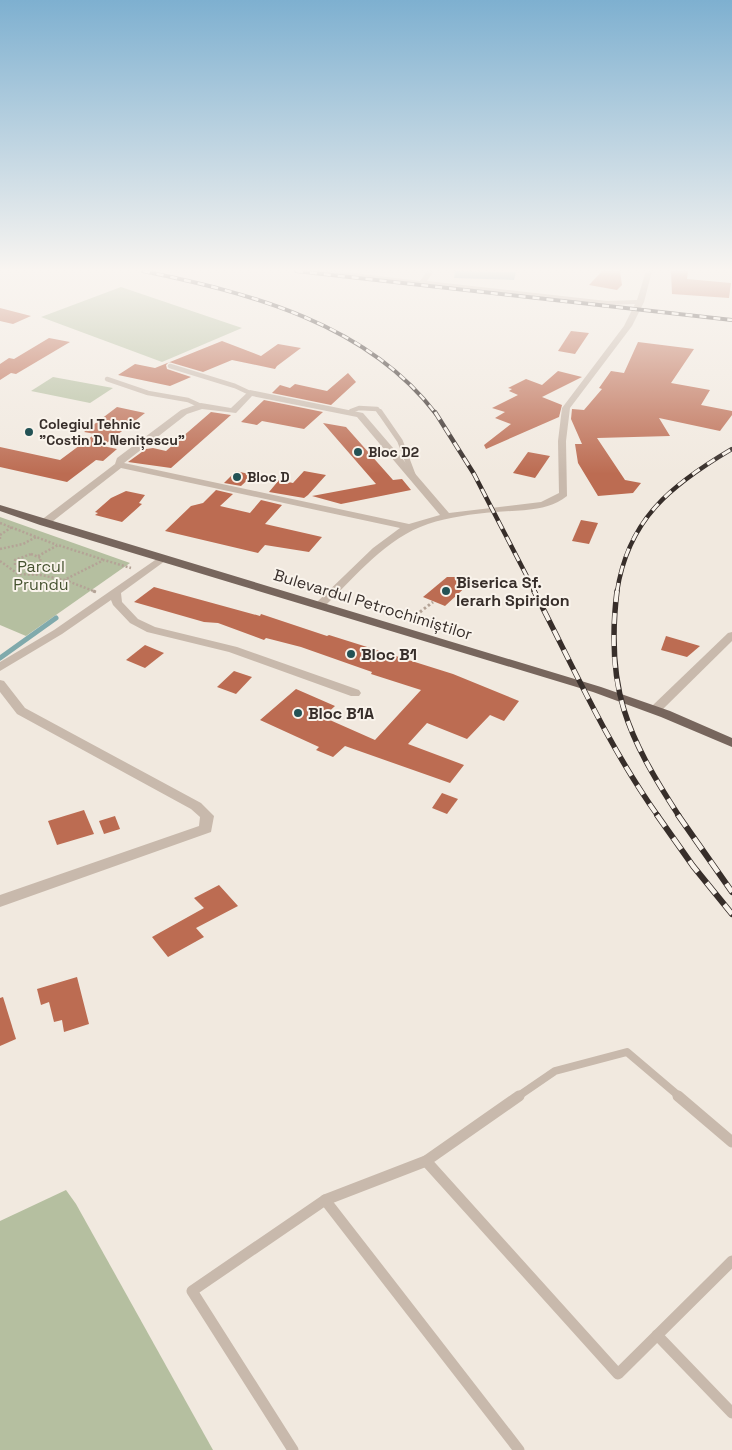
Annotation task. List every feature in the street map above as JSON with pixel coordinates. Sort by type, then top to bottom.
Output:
[{"type":"main road","name":"Bulevardul Petrochimiștilor","points":[[0,508],[161,559],[321,604],[656,709],[732,743]]},
{"type":"street","points":[[321,604],[363,564],[396,536],[409,528],[447,517],[542,505],[556,500],[564,494],[562,441],[566,408],[618,339]]},
{"type":"street","points":[[44,523],[119,465],[120,460],[184,412],[201,406],[233,411],[250,393],[351,411],[360,415],[447,517]]},
{"type":"street","points":[[119,465],[409,528]]},
{"type":"street","points":[[0,666],[58,632],[161,559]]},
{"type":"street","points":[[112,594],[117,603],[134,621],[150,630],[233,649],[355,693]]},
{"type":"street","points":[[656,709],[732,636]]},
{"type":"street","points":[[0,684],[21,711],[196,806],[207,816],[206,829],[0,901]]},
{"type":"lane","points":[[170,366],[235,386],[250,393]]},
{"type":"lane","points":[[107,379],[148,393],[188,400],[201,406]]},
{"type":"lane","points":[[351,411],[367,408],[377,409],[382,414],[391,424],[410,460],[415,480]]},
{"type":"lane","points":[[293,1450],[192,1291],[325,1200],[426,1161],[555,1071],[627,1052],[732,1142]]},
{"type":"lane","points":[[426,1161],[618,1374],[732,1261]]},
{"type":"lane","points":[[325,1200],[519,1450]]},
{"type":"lane","points":[[657,1335],[732,1413]]},
{"type":"path","points":[[0,523],[58,546],[143,571]]},
{"type":"path","points":[[0,539],[0,535],[12,527]]},
{"type":"path","points":[[0,549],[23,544],[36,537]]},
{"type":"path","points":[[38,556],[58,546]]},
{"type":"path","points":[[12,570],[36,567],[42,562],[38,556],[31,554],[18,558],[14,562],[17,568]]},
{"type":"path","points":[[64,580],[104,560]]},
{"type":"path","points":[[0,561],[18,574],[40,575],[64,580],[112,594]]},
{"type":"path","points":[[416,615],[434,602]]},
{"type":"green space","points":[[99,339],[217,339],[162,362]]},
{"type":"green space","points":[[53,377],[113,388],[90,403],[31,391]]},
{"type":"green space","name":"Parcul Prundu","points":[[0,517],[130,563],[26,636],[0,625]]},
{"type":"green space","points":[[66,1190],[76,1204],[213,1450],[0,1450],[0,1221]]},
{"type":"building","points":[[48,339],[70,342],[16,374],[11,373],[0,380],[0,364],[9,358],[14,359]]},
{"type":"building","points":[[566,339],[585,339],[575,354],[558,351]]},
{"type":"building","points":[[222,341],[261,356],[278,344],[301,348],[275,369],[232,360],[203,372],[170,362]]},
{"type":"building","points":[[638,342],[694,349],[671,383],[710,390],[701,405],[732,411],[732,415],[720,431],[659,418],[670,436],[597,438],[625,480],[641,483],[633,493],[598,496],[578,463],[575,444],[582,444],[571,419],[572,409],[584,410],[602,389],[599,388],[611,371],[624,373]]},
{"type":"building","points":[[168,363],[166,365],[167,369],[191,377],[170,386],[118,375],[135,364],[155,368]]},
{"type":"building","points":[[558,371],[582,377],[542,397],[562,405],[559,417],[486,449],[484,445],[511,424],[495,418],[505,412],[492,408],[518,395],[509,391],[512,389],[508,388],[526,379],[542,385]]},
{"type":"building","points":[[348,373],[356,382],[331,405],[272,393],[280,385],[290,388],[295,384],[327,391]]},
{"type":"building","points":[[264,400],[323,412],[304,429],[262,421],[257,425],[241,422]]},
{"type":"building","points":[[117,407],[145,413],[103,446],[117,449],[103,461],[96,460],[67,482],[0,467],[0,447],[60,460],[95,434],[84,432]]},
{"type":"building","points":[[211,412],[231,415],[171,468],[128,462],[146,449],[153,448],[166,451]]},
{"type":"building","points":[[323,423],[346,427],[393,480],[402,479],[411,490],[341,504],[312,496],[376,484]]},
{"type":"building","points":[[528,452],[550,456],[535,478],[513,473]]},
{"type":"building","points":[[236,471],[253,475],[241,486],[224,483]]},
{"type":"building","points":[[304,471],[326,475],[304,498],[269,492],[279,480],[293,483]]},
{"type":"building","points":[[216,490],[233,494],[220,506],[250,513],[261,500],[282,505],[265,524],[322,537],[309,552],[265,545],[258,553],[165,531],[191,506],[203,503]]},
{"type":"building","points":[[126,491],[145,495],[139,503],[142,504],[122,522],[95,515],[98,513],[95,512],[111,498]]},
{"type":"building","points":[[581,520],[598,523],[589,544],[572,541]]},
{"type":"building","name":"Biserica Sf. Ierarh Spiridon","points":[[447,577],[455,577],[471,582],[445,606],[423,597]]},
{"type":"building","points":[[154,587],[260,616],[261,614],[327,636],[329,635],[453,674],[519,701],[504,721],[490,715],[467,739],[427,723],[408,744],[464,765],[450,783],[345,746],[333,757],[316,750],[319,747],[260,720],[296,689],[335,706],[323,717],[375,740],[421,690],[371,674],[372,672],[301,647],[266,638],[264,640],[218,623],[204,622],[134,602]]},
{"type":"building","points":[[666,636],[700,646],[687,657],[661,650]]},
{"type":"building","points":[[145,645],[164,653],[145,668],[126,660]]},
{"type":"building","points":[[234,671],[252,677],[236,694],[217,687]]},
{"type":"building","points":[[442,793],[458,799],[447,814],[432,808]]},
{"type":"building","points":[[84,810],[94,834],[57,845],[48,821]]},
{"type":"building","points":[[115,816],[120,829],[104,834],[99,821]]},
{"type":"building","points":[[219,885],[238,906],[196,928],[204,937],[168,957],[152,937],[204,908],[194,898]]},
{"type":"building","points":[[77,977],[89,1024],[64,1032],[62,1020],[54,1022],[49,1002],[41,1005],[37,989]]},
{"type":"building","points":[[3,997],[16,1039],[0,1046],[0,998]]},
{"type":"waterway","points":[[0,658],[56,618]]},
{"type":"railway","points":[[347,339],[376,356],[408,383],[436,414]]},
{"type":"railway","points":[[435,412],[474,474],[535,592]]},
{"type":"railway","points":[[617,592],[623,566],[631,544],[642,524],[672,491],[690,476],[732,449]]},
{"type":"railway","points":[[534,591],[607,734],[658,816]]},
{"type":"railway","points":[[617,591],[614,656],[624,710],[633,735],[646,761],[679,816]]},
{"type":"railway","points":[[657,815],[693,866],[732,914]]},
{"type":"railway","points":[[678,815],[732,892]]},
{"type":"place","name":"Colegiul Tehnic \"Costin D. Nenițescu\"","points":[[29,432]]},
{"type":"place","name":"Bloc D2","points":[[358,452]]},
{"type":"place","name":"Bloc D","points":[[237,477]]},
{"type":"place","name":"Biserica Sf. Ierarh Spiridon","points":[[446,591]]},
{"type":"place","name":"Bloc B1","points":[[351,654]]},
{"type":"place","name":"Bloc B1A","points":[[298,713]]}]
